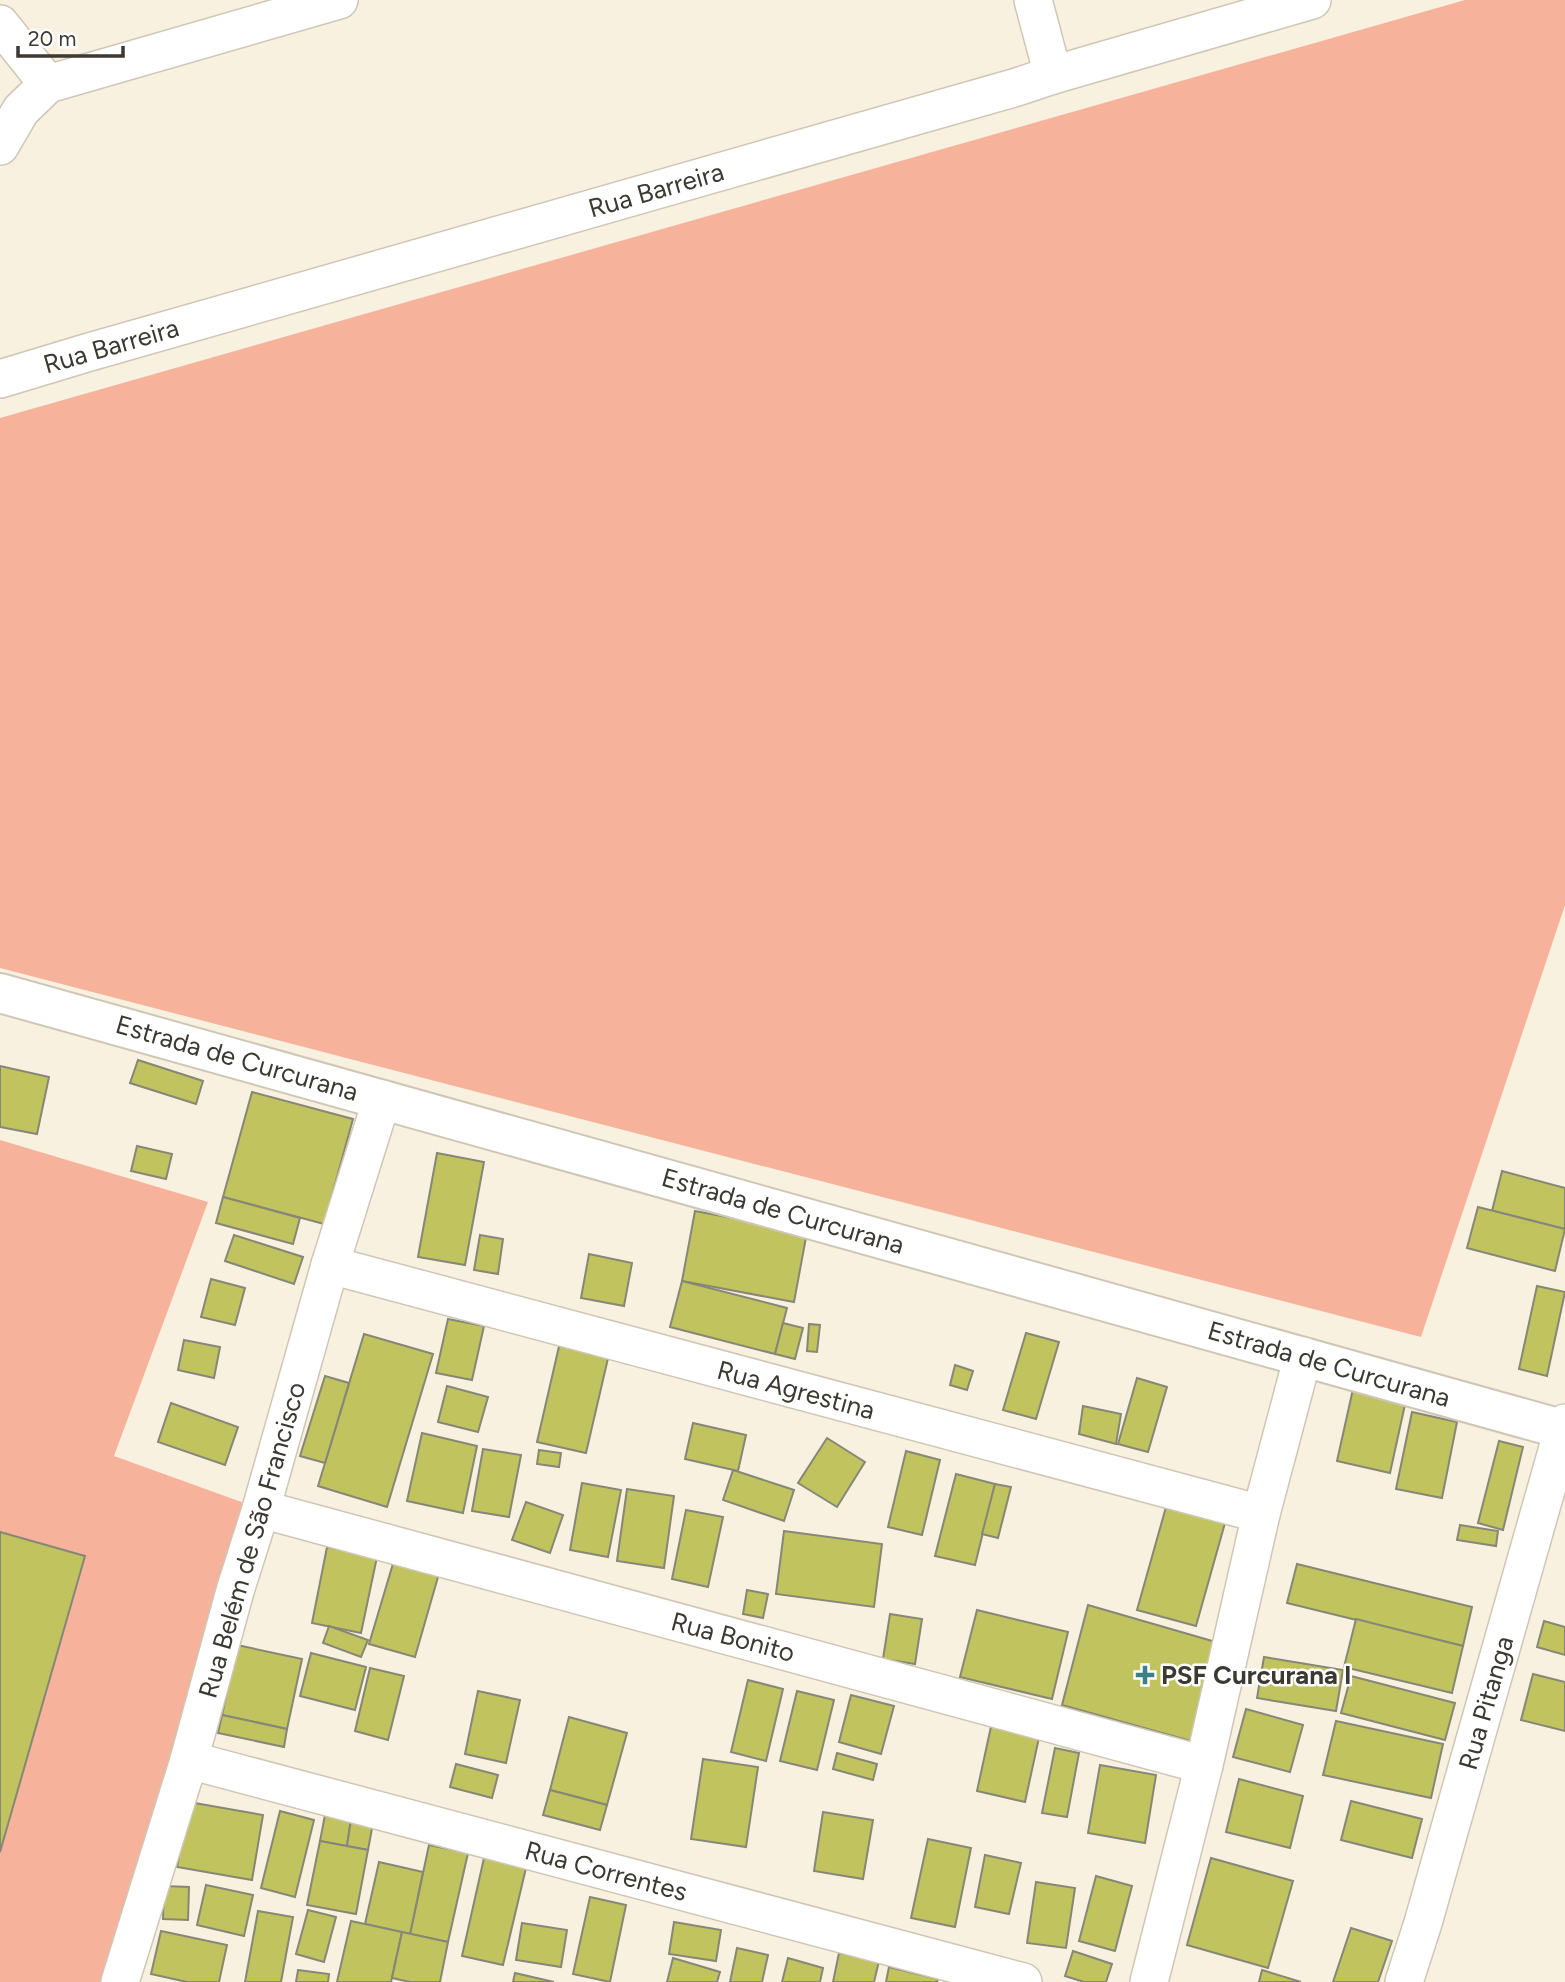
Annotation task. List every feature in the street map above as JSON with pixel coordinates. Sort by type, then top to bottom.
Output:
[{"type":"main road","name":"Estrada de Curcurana","points":[[0,993],[1564,1428]]},
{"type":"street","points":[[0,146],[21,110],[48,84],[339,0]]},
{"type":"street","points":[[1034,0],[1053,75]]},
{"type":"street","name":"Rua Barreira","points":[[0,379],[1312,0]]},
{"type":"street","points":[[0,24],[48,84]]},
{"type":"street","name":"Rua Belém de São Francisco","points":[[120,1982],[189,1760],[330,1265],[382,1099]]},
{"type":"street","name":"Rua Agrestina","points":[[330,1265],[1261,1514]]},
{"type":"street","points":[[1149,1982],[1204,1765],[1261,1514],[1304,1356]]},
{"type":"street","name":"Rua Pitanga","points":[[1404,1982],[1564,1428]]},
{"type":"street","name":"Rua Bonito","points":[[261,1509],[1204,1765]]},
{"type":"street","name":"Rua Correntes","points":[[189,1760],[1023,1982]]},
{"type":"shaded area","points":[[1465,0],[1565,0],[1565,905],[1421,1337],[0,968],[0,418]]},
{"type":"shaded area","points":[[0,1140],[208,1202],[114,1456],[261,1509],[106,1982],[0,1982]]},
{"type":"building","points":[[138,1060],[203,1081],[196,1104],[130,1083]]},
{"type":"building","points":[[0,1066],[49,1077],[37,1134],[0,1127]]},
{"type":"building","points":[[252,1092],[353,1119],[324,1224],[223,1197]]},
{"type":"building","points":[[137,1146],[172,1154],[166,1179],[131,1171]]},
{"type":"building","points":[[437,1153],[484,1162],[465,1265],[418,1257]]},
{"type":"building","points":[[1502,1171],[1565,1188],[1565,1229],[1492,1211]]},
{"type":"building","points":[[223,1197],[300,1218],[293,1244],[216,1223]]},
{"type":"building","points":[[1478,1207],[1565,1229],[1555,1271],[1467,1248]]},
{"type":"building","points":[[695,1211],[807,1232],[794,1302],[682,1281]]},
{"type":"building","points":[[234,1235],[303,1257],[294,1284],[225,1261]]},
{"type":"building","points":[[480,1235],[503,1239],[498,1274],[474,1270]]},
{"type":"building","points":[[589,1254],[632,1263],[624,1306],[581,1298]]},
{"type":"building","points":[[211,1279],[245,1288],[235,1325],[201,1317]]},
{"type":"building","points":[[682,1281],[787,1308],[775,1354],[670,1327]]},
{"type":"building","points":[[1537,1286],[1565,1292],[1547,1376],[1519,1369]]},
{"type":"building","points":[[448,1319],[484,1326],[472,1380],[436,1373]]},
{"type":"building","points":[[783,1323],[803,1328],[795,1359],[775,1354]]},
{"type":"building","points":[[809,1324],[820,1325],[817,1352],[807,1351]]},
{"type":"building","points":[[1026,1333],[1059,1342],[1036,1419],[1003,1410]]},
{"type":"building","points":[[364,1334],[433,1354],[387,1507],[318,1486]]},
{"type":"building","points":[[184,1340],[220,1347],[214,1378],[178,1370]]},
{"type":"building","points":[[560,1342],[609,1354],[586,1453],[537,1442]]},
{"type":"building","points":[[955,1365],[973,1371],[967,1390],[950,1385]]},
{"type":"building","points":[[325,1376],[349,1383],[325,1463],[300,1456]]},
{"type":"building","points":[[1137,1378],[1167,1387],[1148,1452],[1118,1444]]},
{"type":"building","points":[[447,1386],[488,1397],[478,1432],[438,1422]]},
{"type":"building","points":[[1353,1389],[1406,1400],[1390,1473],[1337,1461]]},
{"type":"building","points":[[171,1403],[238,1427],[225,1465],[158,1442]]},
{"type":"building","points":[[1083,1406],[1121,1414],[1116,1444],[1079,1434]]},
{"type":"building","points":[[1412,1412],[1457,1422],[1442,1498],[1396,1489]]},
{"type":"building","points":[[693,1423],[746,1435],[738,1471],[685,1459]]},
{"type":"building","points":[[422,1433],[477,1446],[463,1513],[407,1501]]},
{"type":"building","points":[[827,1438],[865,1462],[837,1507],[798,1483]]},
{"type":"building","points":[[1499,1441],[1523,1447],[1503,1530],[1478,1523]]},
{"type":"building","points":[[483,1449],[521,1455],[509,1517],[472,1511]]},
{"type":"building","points":[[539,1450],[561,1453],[559,1467],[537,1464]]},
{"type":"building","points":[[906,1451],[940,1460],[922,1535],[888,1527]]},
{"type":"building","points":[[733,1470],[794,1490],[784,1521],[723,1500]]},
{"type":"building","points":[[956,1474],[995,1484],[975,1565],[935,1556]]},
{"type":"building","points":[[582,1483],[621,1490],[608,1557],[570,1550]]},
{"type":"building","points":[[995,1484],[1011,1487],[998,1538],[982,1534]]},
{"type":"building","points":[[627,1489],[674,1496],[664,1568],[617,1561]]},
{"type":"building","points":[[526,1502],[563,1515],[550,1553],[512,1540]]},
{"type":"building","points":[[1166,1507],[1225,1523],[1196,1626],[1137,1610]]},
{"type":"building","points":[[686,1510],[723,1517],[708,1587],[672,1579]]},
{"type":"building","points":[[1460,1525],[1498,1531],[1496,1546],[1457,1540]]},
{"type":"building","points":[[784,1531],[882,1544],[874,1607],[776,1594]]},
{"type":"building","points":[[0,1532],[85,1556],[0,1852]]},
{"type":"building","points":[[327,1547],[377,1557],[361,1633],[312,1623]]},
{"type":"building","points":[[395,1557],[440,1570],[415,1657],[369,1644]]},
{"type":"building","points":[[1297,1564],[1472,1607],[1463,1646],[1287,1603]]},
{"type":"building","points":[[747,1590],[768,1594],[763,1618],[743,1614]]},
{"type":"building","name":"PSF Curcurana I","points":[[1088,1605],[1226,1645],[1205,1745],[1062,1705]]},
{"type":"building","points":[[977,1610],[1068,1632],[1052,1699],[960,1677]]},
{"type":"building","points":[[890,1614],[922,1619],[915,1664],[883,1659]]},
{"type":"building","points":[[1356,1619],[1463,1646],[1452,1693],[1344,1667]]},
{"type":"building","points":[[1544,1621],[1565,1627],[1565,1655],[1537,1647]]},
{"type":"building","points":[[329,1626],[368,1640],[361,1657],[323,1643]]},
{"type":"building","points":[[237,1645],[302,1659],[287,1729],[222,1715]]},
{"type":"building","points":[[311,1653],[366,1667],[355,1710],[300,1696]]},
{"type":"building","points":[[1264,1657],[1343,1670],[1336,1711],[1257,1698]]},
{"type":"building","points":[[370,1668],[404,1676],[388,1740],[355,1731]]},
{"type":"building","points":[[1533,1674],[1565,1682],[1565,1731],[1521,1720]]},
{"type":"building","points":[[1351,1676],[1455,1703],[1445,1740],[1341,1713]]},
{"type":"building","points":[[748,1680],[783,1689],[766,1761],[731,1752]]},
{"type":"building","points":[[478,1691],[520,1700],[506,1763],[465,1754]]},
{"type":"building","points":[[797,1691],[834,1700],[817,1770],[780,1761]]},
{"type":"building","points":[[851,1695],[894,1706],[881,1754],[839,1742]]},
{"type":"building","points":[[1246,1709],[1303,1725],[1290,1772],[1233,1757]]},
{"type":"building","points":[[222,1715],[287,1729],[284,1747],[218,1733]]},
{"type":"building","points":[[569,1717],[627,1733],[607,1805],[550,1790]]},
{"type":"building","points":[[1336,1721],[1443,1744],[1431,1798],[1323,1775]]},
{"type":"building","points":[[992,1722],[1040,1733],[1025,1802],[977,1791]]},
{"type":"building","points":[[1055,1748],[1079,1753],[1067,1817],[1042,1813]]},
{"type":"building","points":[[837,1753],[877,1764],[873,1780],[833,1769]]},
{"type":"building","points":[[703,1759],[758,1767],[746,1847],[691,1839]]},
{"type":"building","points":[[456,1764],[498,1775],[492,1798],[450,1787]]},
{"type":"building","points":[[1100,1765],[1156,1775],[1145,1843],[1088,1833]]},
{"type":"building","points":[[1239,1779],[1303,1796],[1290,1848],[1226,1832]]},
{"type":"building","points":[[550,1790],[607,1805],[600,1830],[543,1815]]},
{"type":"building","points":[[1351,1801],[1422,1819],[1412,1858],[1341,1840]]},
{"type":"building","points":[[189,1802],[263,1815],[252,1880],[177,1867]]},
{"type":"building","points":[[280,1811],[314,1820],[295,1897],[261,1888]]},
{"type":"building","points":[[823,1812],[873,1820],[863,1879],[814,1871]]},
{"type":"building","points":[[325,1815],[351,1819],[347,1846],[320,1841]]},
{"type":"building","points":[[351,1819],[373,1823],[368,1850],[347,1846]]},
{"type":"building","points":[[928,1839],[971,1848],[955,1927],[911,1918]]},
{"type":"building","points":[[320,1841],[368,1850],[356,1914],[307,1905]]},
{"type":"building","points":[[429,1845],[468,1853],[448,1942],[410,1934]]},
{"type":"building","points":[[985,1855],[1021,1863],[1009,1914],[975,1907]]},
{"type":"building","points":[[484,1858],[526,1868],[503,1965],[462,1956]]},
{"type":"building","points":[[1211,1858],[1293,1881],[1268,1968],[1187,1945]]},
{"type":"building","points":[[379,1862],[423,1872],[410,1934],[365,1924]]},
{"type":"building","points":[[1096,1876],[1132,1886],[1115,1951],[1079,1941]]},
{"type":"building","points":[[1036,1882],[1075,1888],[1066,1948],[1027,1943]]},
{"type":"building","points":[[206,1885],[253,1895],[244,1936],[197,1925]]},
{"type":"building","points":[[164,1886],[189,1887],[188,1920],[163,1919]]},
{"type":"building","points":[[590,1897],[626,1905],[610,1982],[573,1974]]},
{"type":"building","points":[[308,1910],[336,1917],[324,1962],[296,1954]]},
{"type":"building","points":[[258,1911],[293,1917],[281,1982],[245,1982]]},
{"type":"building","points":[[351,1921],[402,1932],[391,1982],[337,1982]]},
{"type":"building","points":[[674,1922],[721,1930],[716,1961],[669,1954]]},
{"type":"building","points":[[522,1923],[567,1930],[561,1967],[516,1960]]},
{"type":"building","points":[[1351,1928],[1392,1941],[1378,1982],[1333,1982]]},
{"type":"building","points":[[161,1931],[227,1945],[219,1982],[187,1982],[151,1974]]},
{"type":"building","points":[[402,1932],[448,1942],[440,1982],[410,1982],[392,1978]]},
{"type":"building","points":[[737,1948],[768,1955],[762,1982],[730,1982]]},
{"type":"building","points":[[1073,1951],[1112,1964],[1106,1982],[1084,1982],[1065,1976]]},
{"type":"building","points":[[839,1953],[879,1961],[874,1982],[833,1982]]},
{"type":"building","points":[[673,1958],[720,1972],[717,1982],[667,1982]]},
{"type":"building","points":[[788,1958],[823,1968],[820,1982],[782,1982]]},
{"type":"building","points":[[889,1967],[938,1979],[937,1982],[886,1982]]},
{"type":"building","points":[[298,1970],[329,1974],[328,1982],[296,1982]]},
{"type":"building","points":[[1262,1970],[1301,1982],[1259,1982]]},
{"type":"building","points":[[515,1973],[554,1982],[513,1982]]},
{"type":"place","name":"PSF Curcurana I","points":[[1145,1675]]}]
